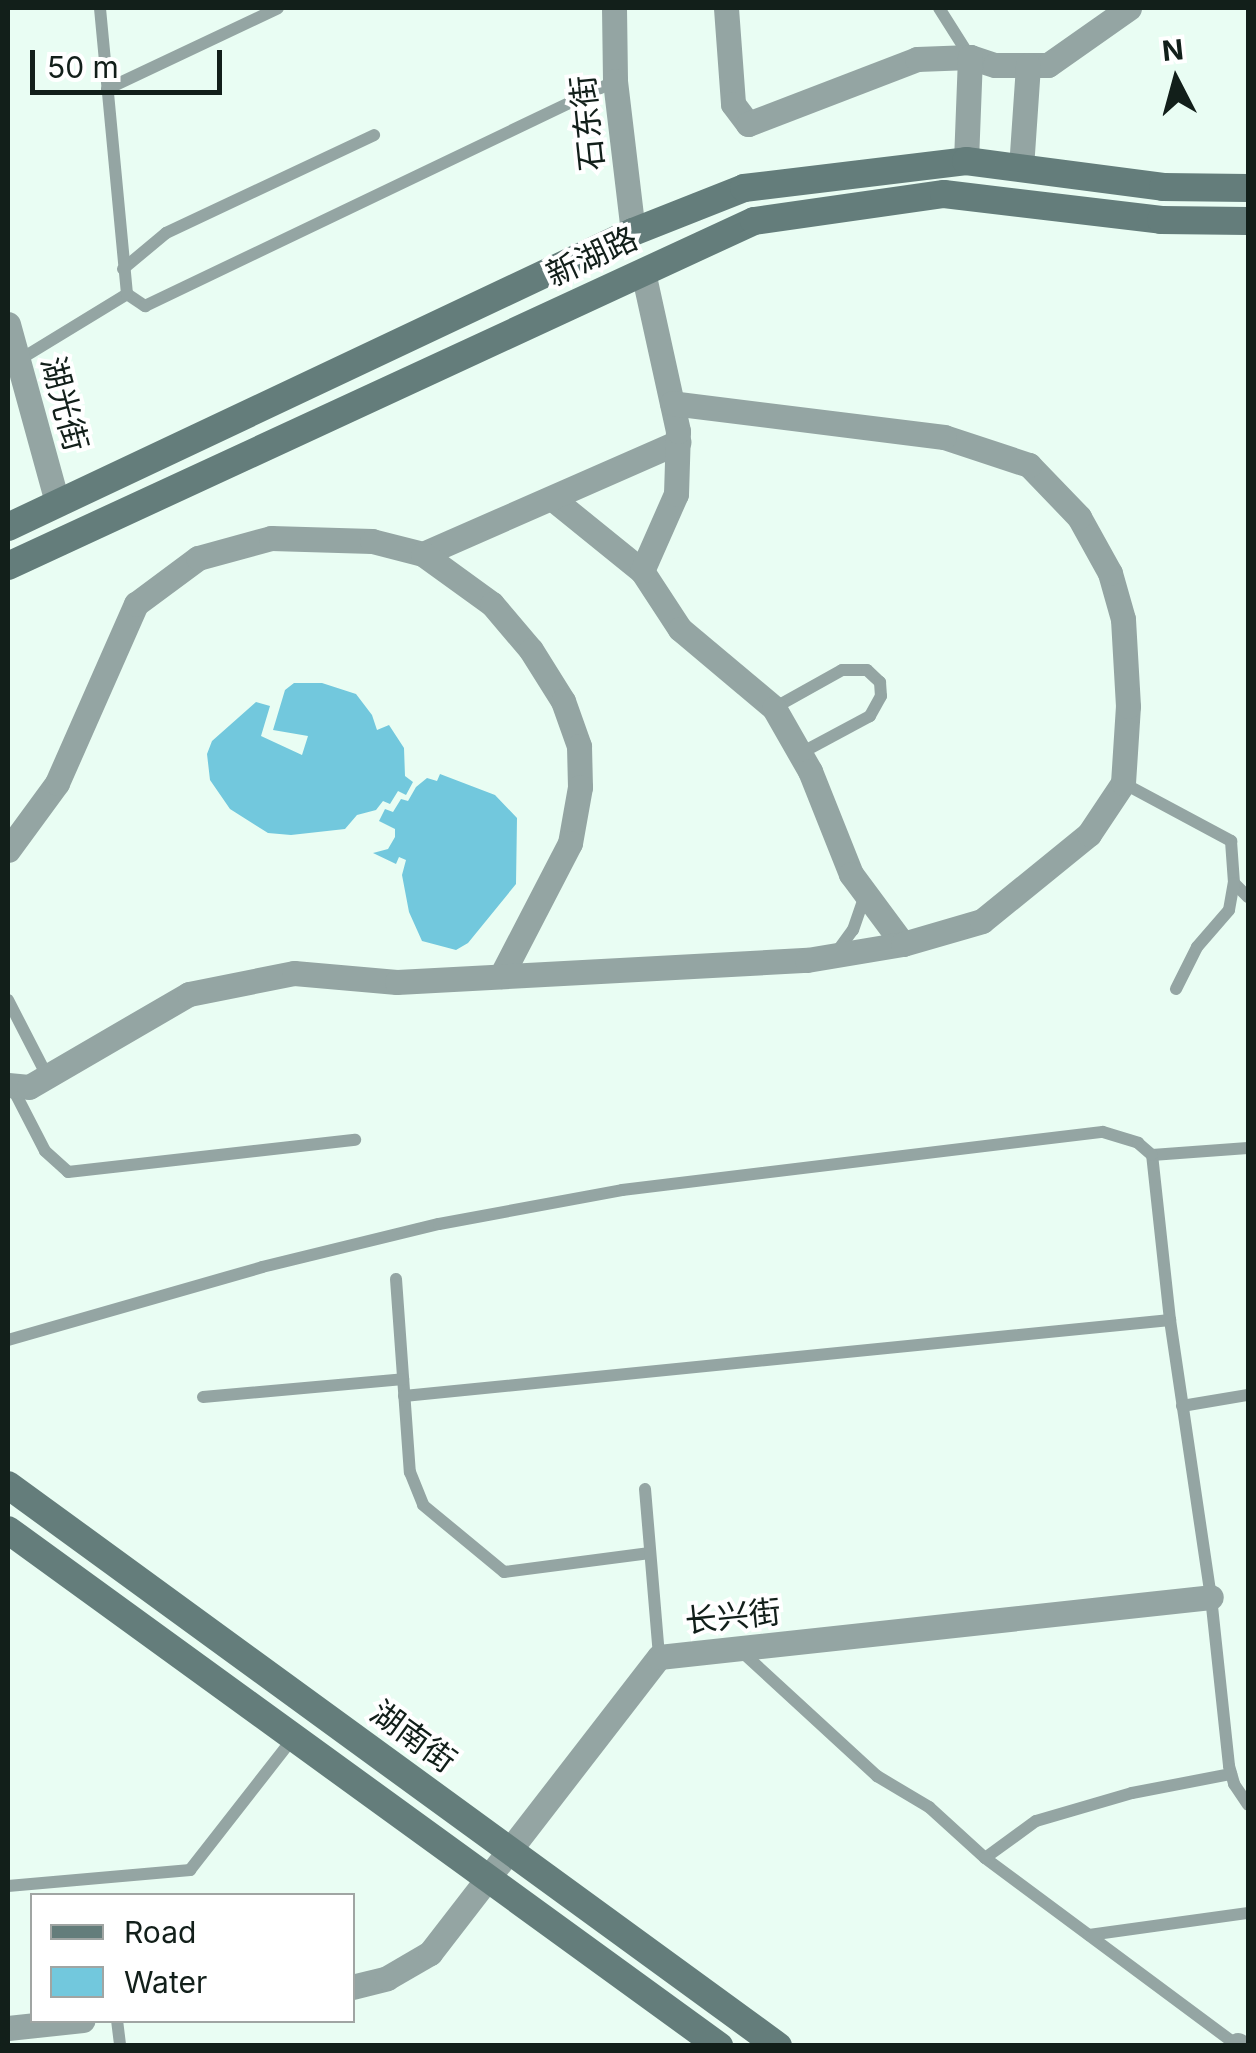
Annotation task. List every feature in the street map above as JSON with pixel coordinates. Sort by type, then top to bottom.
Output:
[{"type":"main road","name":"新湖路","points":[[8,527],[633,232],[744,188],[966,161],[1163,186],[1248,188]]},
{"type":"main road","name":"新湖路","points":[[8,566],[754,221],[944,194],[1161,220],[1248,221]]},
{"type":"main road","name":"湖南街","points":[[8,1485],[778,2046]]},
{"type":"main road","points":[[8,1530],[719,2046]]},
{"type":"street","name":"石东街","points":[[614,8],[615,81],[633,232]]},
{"type":"street","points":[[726,8],[733,104],[748,124],[916,60],[970,57],[995,64],[1048,65],[1129,8]]},
{"type":"street","points":[[966,161],[970,57]]},
{"type":"street","points":[[1021,168],[1028,64]]},
{"type":"street","points":[[642,570],[676,494],[678,442],[644,272]]},
{"type":"street","name":"湖光街","points":[[8,324],[57,502]]},
{"type":"street","points":[[9,1085],[28,1086],[189,994],[294,973],[397,982],[835,955],[904,944],[982,920],[1040,878],[1089,834],[1123,783],[1126,671],[1123,618],[1110,574],[1080,517],[1029,465],[944,437],[672,403]]},
{"type":"street","points":[[423,554],[678,442]]},
{"type":"street","points":[[552,499],[642,570],[680,630],[774,708],[801,754],[851,874],[904,944]]},
{"type":"street","points":[[8,850],[58,783],[136,604],[198,558],[271,538],[372,540],[423,554],[492,604],[531,650],[563,701],[579,746],[580,787],[570,842],[501,976]]},
{"type":"street","name":"长兴街","points":[[355,1986],[387,1978],[430,1953],[659,1657],[1211,1597]]},
{"type":"street","points":[[8,2028],[55,2023]]},
{"type":"lane","points":[[100,8],[123,269],[127,294],[146,306],[615,81]]},
{"type":"lane","points":[[108,89],[278,8]]},
{"type":"lane","points":[[939,8],[970,57]]},
{"type":"lane","points":[[123,269],[166,233],[374,134]]},
{"type":"lane","points":[[19,360],[127,294]]},
{"type":"lane","points":[[774,708],[842,670],[866,670],[880,682],[881,696],[870,716],[801,754]]},
{"type":"lane","points":[[1123,783],[1231,842],[1234,883],[1229,910],[1196,948],[1176,989]]},
{"type":"lane","points":[[1234,883],[1248,897]]},
{"type":"lane","points":[[835,955],[853,930],[866,893]]},
{"type":"lane","points":[[8,1000],[47,1076]]},
{"type":"lane","points":[[9,1085],[45,1151],[68,1172],[355,1140]]},
{"type":"lane","points":[[8,1340],[262,1267],[440,1224],[622,1190],[1104,1132],[1138,1143],[1152,1154],[1248,1148]]},
{"type":"lane","points":[[1152,1154],[1170,1320],[1211,1597],[1231,1774],[1248,1805]]},
{"type":"lane","points":[[396,1279],[410,1472],[424,1506],[504,1572],[650,1553]]},
{"type":"lane","points":[[404,1396],[1170,1320]]},
{"type":"lane","points":[[203,1398],[403,1378]]},
{"type":"lane","points":[[1182,1406],[1248,1395]]},
{"type":"lane","points":[[645,1489],[659,1657]]},
{"type":"lane","points":[[739,1650],[877,1776],[930,1807],[984,1858],[1237,2045]]},
{"type":"lane","points":[[8,1886],[190,1870],[293,1738]]},
{"type":"lane","points":[[984,1858],[1036,1820],[1132,1793],[1231,1774]]},
{"type":"lane","points":[[1089,1936],[1248,1913]]},
{"type":"water","points":[[294,683],[322,683],[356,694],[372,715],[377,730],[389,725],[404,748],[405,776],[413,782],[406,795],[398,791],[390,804],[383,801],[376,810],[357,815],[345,829],[291,835],[268,833],[230,809],[210,780],[207,754],[212,741],[256,702],[270,706],[261,736],[302,755],[308,736],[273,730],[285,690]]},
{"type":"water","points":[[440,774],[495,795],[517,818],[516,884],[468,943],[456,950],[422,941],[409,912],[402,875],[406,860],[399,857],[396,864],[373,853],[388,849],[395,837],[395,829],[379,821],[385,809],[393,812],[401,799],[408,801],[416,787],[427,778],[437,781]]}]
